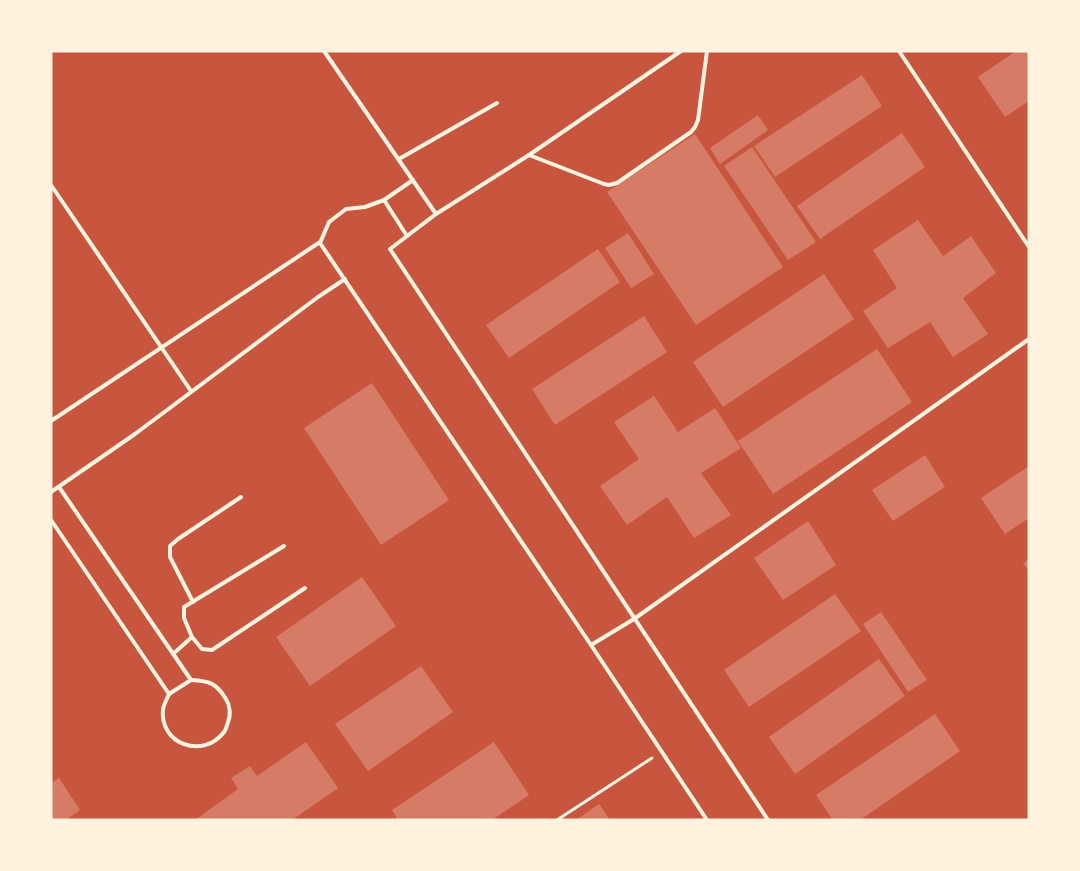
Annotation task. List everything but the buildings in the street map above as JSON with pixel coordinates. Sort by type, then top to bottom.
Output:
[{"type":"lane","points":[[324,51],[436,214]]},
{"type":"lane","points":[[681,51],[529,155],[436,214],[390,249],[768,820]]},
{"type":"lane","points":[[529,155],[604,184],[609,185],[617,182],[691,132],[695,127],[698,120],[707,51]]},
{"type":"lane","points":[[899,51],[1029,247]]},
{"type":"lane","points":[[399,159],[497,104]]},
{"type":"lane","points":[[51,421],[320,242],[328,222],[346,209],[365,208],[384,200],[413,180]]},
{"type":"lane","points":[[51,185],[191,391]]},
{"type":"lane","points":[[384,200],[408,236]]},
{"type":"lane","points":[[320,242],[707,820]]},
{"type":"lane","points":[[51,492],[135,434],[318,297],[345,279]]},
{"type":"lane","points":[[591,645],[634,619],[1029,339]]},
{"type":"lane","points":[[59,487],[191,680]]},
{"type":"lane","points":[[193,602],[170,557],[170,546],[240,497]]},
{"type":"lane","points":[[51,520],[169,694]]},
{"type":"lane","points":[[284,546],[184,608],[184,618],[192,637],[202,649],[212,650],[305,588]]},
{"type":"lane","points":[[173,654],[192,637]]},
{"type":"lane","points":[[191,680],[207,681],[220,689],[228,702],[230,717],[224,732],[213,743],[199,747],[183,745],[171,736],[164,723],[163,707],[169,694],[191,680]]},
{"type":"path","points":[[557,820],[661,752]]}]
